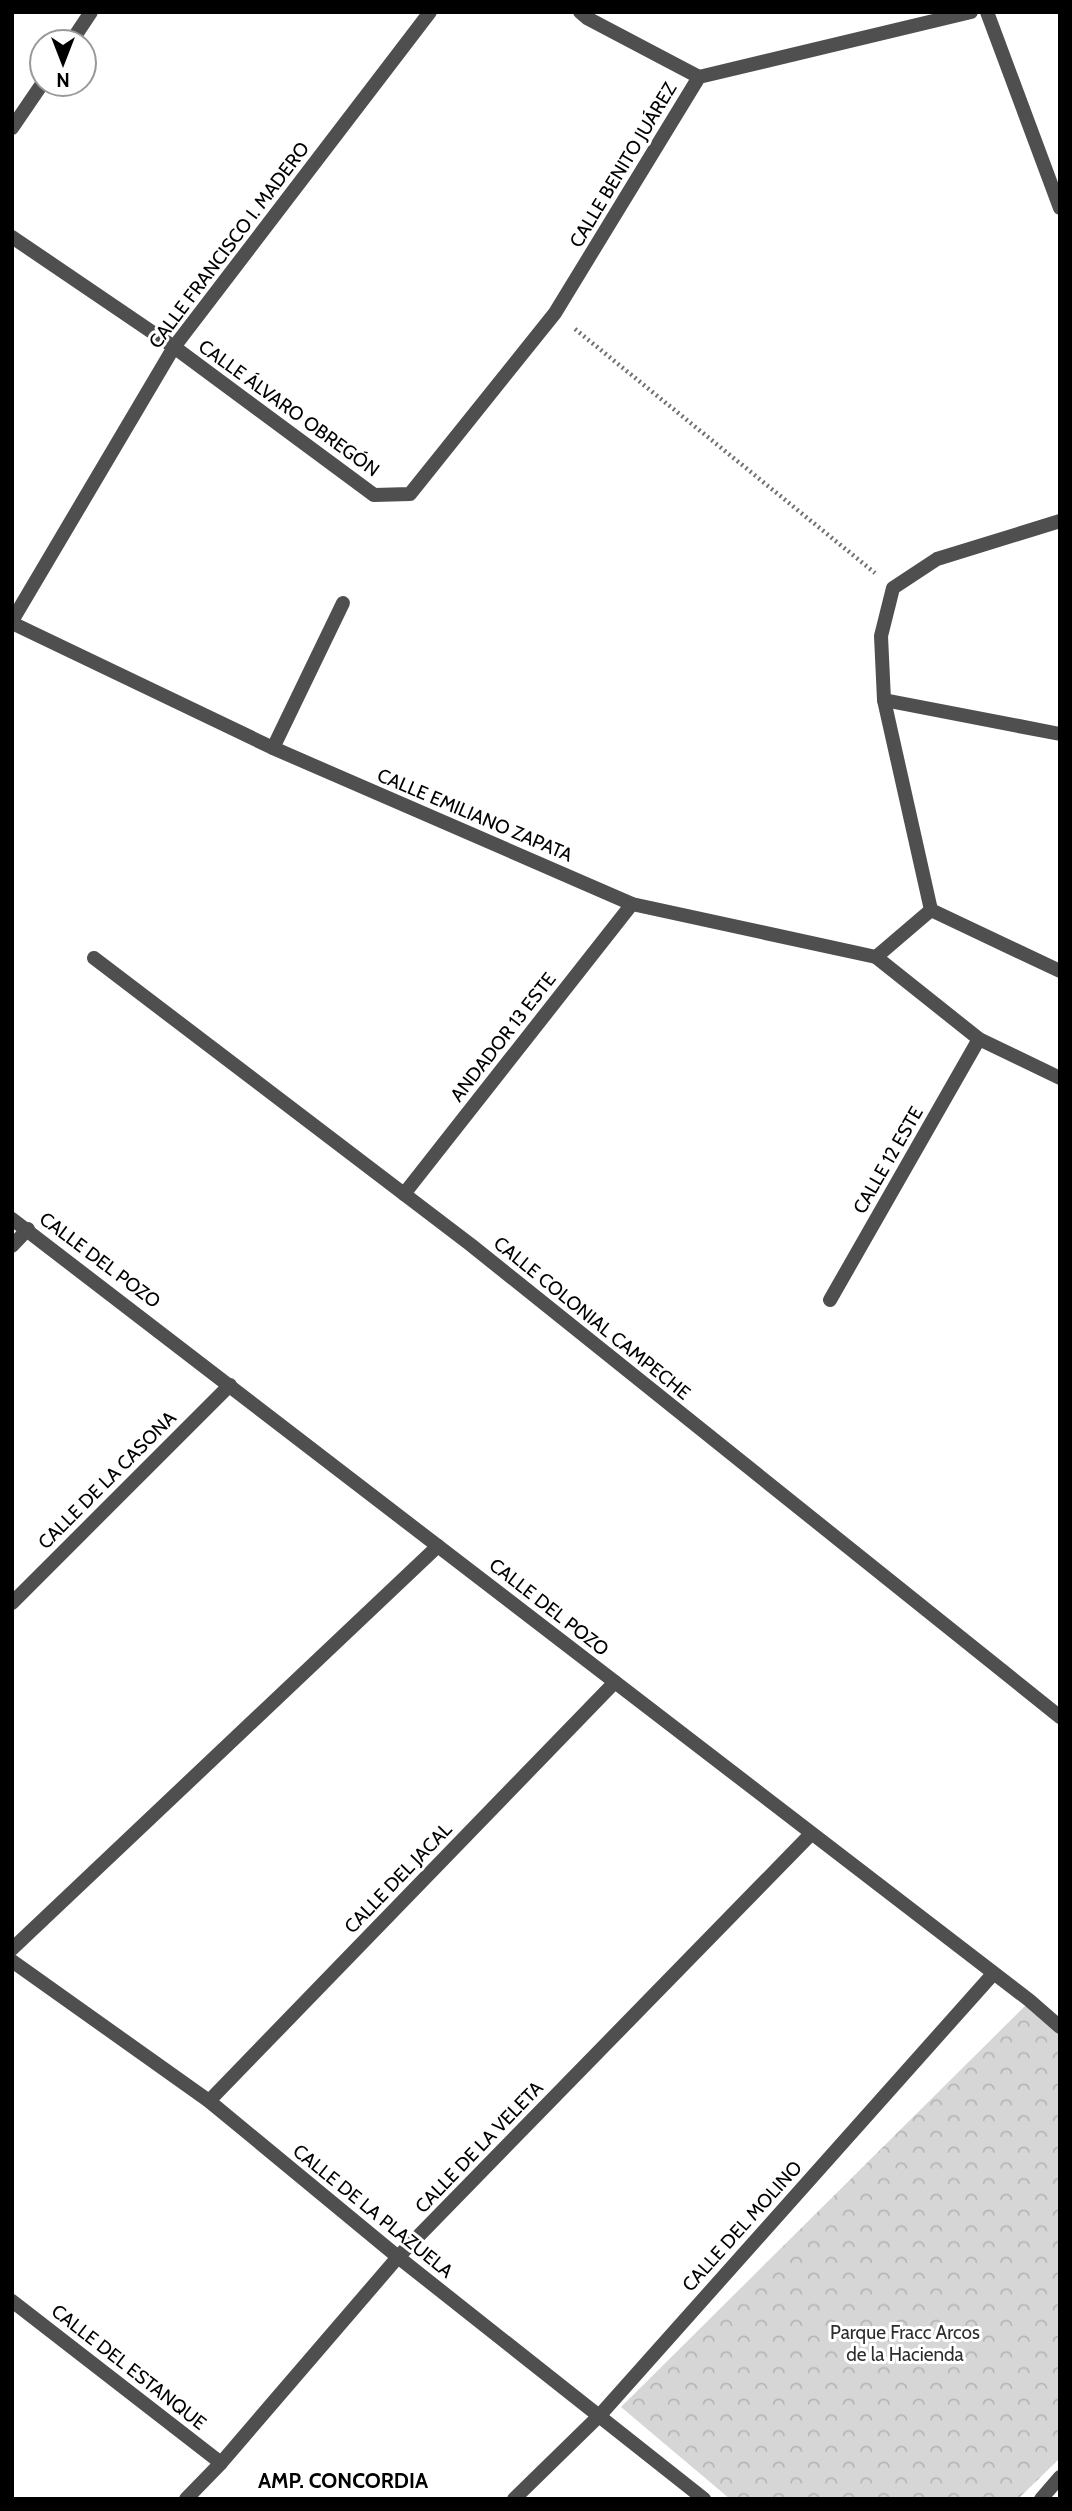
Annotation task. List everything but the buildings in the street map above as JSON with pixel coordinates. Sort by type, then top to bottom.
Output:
[{"type":"street","points":[[80,28],[91,12]]},
{"type":"street","name":"CALLE FRANCISCO I. MADERO","points":[[12,622],[174,347],[430,12]]},
{"type":"street","points":[[580,12],[699,77]]},
{"type":"street","name":"CALLE BENITO JUÁREZ","points":[[410,494],[555,313],[699,77],[971,12]]},
{"type":"street","points":[[987,12],[1060,208]]},
{"type":"street","points":[[12,128],[33,98]]},
{"type":"street","name":"CALLE ÁLVARO OBREGÓN","points":[[12,237],[174,347],[374,495],[410,494]]},
{"type":"street","points":[[930,910],[884,700],[881,636],[893,588],[937,559],[1060,521]]},
{"type":"street","points":[[273,748],[343,603]]},
{"type":"street","name":"CALLE EMILIANO ZAPATA","points":[[12,622],[273,748],[632,904],[876,957]]},
{"type":"street","points":[[884,700],[1060,734]]},
{"type":"street","name":"ANDADOR 13 ESTE","points":[[404,1194],[632,904]]},
{"type":"street","points":[[930,910],[876,957],[979,1039],[1060,1078]]},
{"type":"street","points":[[930,910],[1060,971]]},
{"type":"street","name":"CALLE COLONIAL CAMPECHE","points":[[94,958],[404,1194],[1060,1717]]},
{"type":"street","name":"CALLE 12 ESTE","points":[[830,1300],[979,1039]]},
{"type":"street","name":"CALLE DEL POZO","points":[[12,1219],[1029,2000],[1060,2027]]},
{"type":"street","points":[[12,1246],[28,1229]]},
{"type":"street","name":"CALLE DE LA CASONA","points":[[12,1603],[230,1385]]},
{"type":"street","points":[[12,1949],[439,1546]]},
{"type":"street","name":"CALLE DEL JACAL","points":[[209,2101],[615,1682]]},
{"type":"street","name":"CALLE DE LA VELETA","points":[[186,2499],[221,2463],[398,2257],[811,1834]]},
{"type":"street","name":"CALLE DE LA PLAZUELA","points":[[12,1961],[209,2101],[398,2257],[704,2499]]},
{"type":"street","name":"CALLE DEL MOLINO","points":[[514,2499],[600,2415],[993,1974]]},
{"type":"street","name":"CALLE DEL ESTANQUE","points":[[12,2301],[221,2463]]},
{"type":"street","points":[[1041,2499],[1060,2477]]},
{"type":"path","points":[[555,313],[893,588]]},
{"type":"green space","name":"Parque Fracc Arcos de la Hacienda","points":[[1026,2005],[1060,2035],[1060,2458],[1018,2499],[730,2499],[621,2407]]},
{"type":"district","name":"AMP. CONCORDIA","points":[[343,2480]]}]
